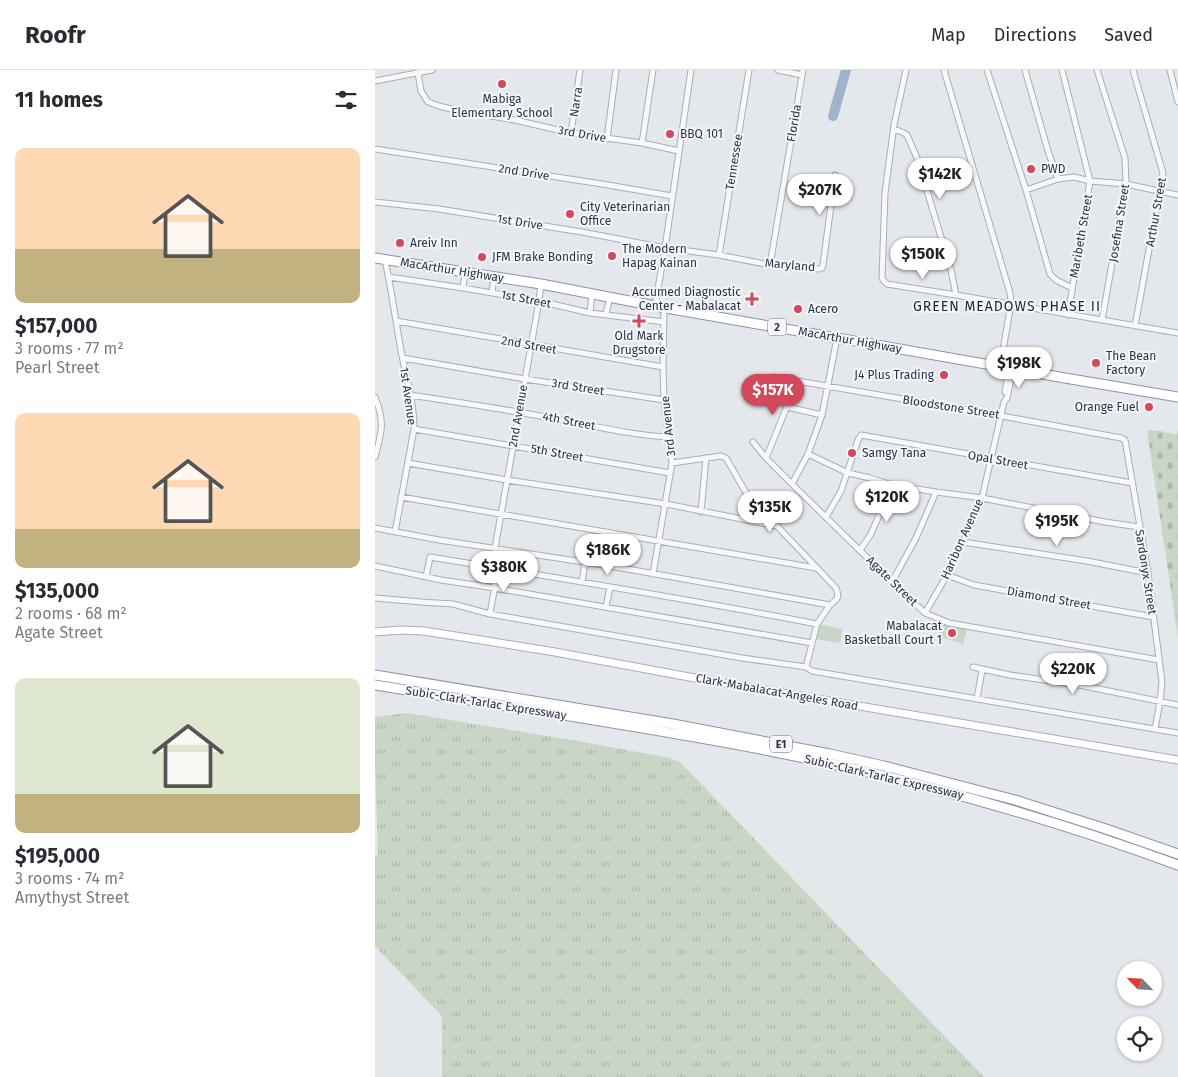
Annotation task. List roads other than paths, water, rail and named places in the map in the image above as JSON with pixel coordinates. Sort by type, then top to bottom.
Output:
[{"type":"highway","name":"MacArthur Highway","points":[[375,258],[541,284],[659,307],[1178,397]]},
{"type":"highway","name":"Subic-Clark-Tarlac Expressway","points":[[375,675],[673,724],[884,766],[1015,800],[1178,854]]},
{"type":"highway","name":"Subic-Clark-Tarlac Expressway","points":[[375,684],[777,752],[957,794],[1099,837],[1178,864]]},
{"type":"main road","name":"Clark-Mabalacat-Angeles Road","points":[[375,632],[423,631],[484,640],[700,679],[1178,760]]},
{"type":"street","points":[[375,81],[433,70]]},
{"type":"street","name":"Narra","points":[[571,133],[581,70]]},
{"type":"street","points":[[607,139],[616,70]]},
{"type":"street","points":[[642,143],[653,70]]},
{"type":"street","name":"3rd Avenue","points":[[653,574],[672,464],[664,400],[664,322],[659,307],[672,196],[691,70]]},
{"type":"street","name":"Tennessee","points":[[719,255],[749,70]]},
{"type":"street","points":[[778,70],[803,72]]},
{"type":"street","points":[[906,70],[894,130],[885,193],[883,280],[887,284],[1178,333]]},
{"type":"street","points":[[944,70],[1010,293],[1011,304]]},
{"type":"street","points":[[987,70],[1027,190],[1050,274],[1056,280],[1072,288]]},
{"type":"street","points":[[1025,70],[1058,180]]},
{"type":"street","name":"Maribeth Street","points":[[1062,70],[1090,181],[1068,315]]},
{"type":"street","name":"Josefina Street","points":[[1097,70],[1125,158],[1126,184],[1102,320]]},
{"type":"street","name":"Arthur Street","points":[[1133,70],[1163,173],[1135,326]]},
{"type":"street","points":[[1169,70],[1178,102]]},
{"type":"street","name":"3rd Drive","points":[[418,72],[421,91],[428,102],[455,110],[515,120],[571,133],[642,143],[679,151]]},
{"type":"street","name":"Florida","points":[[770,265],[803,72]]},
{"type":"street","points":[[894,130],[907,135],[917,158],[951,270],[956,295]]},
{"type":"street","name":"2nd Drive","points":[[375,149],[672,196]]},
{"type":"street","name":"Maryland","points":[[665,248],[719,255],[770,265],[822,268],[835,175]]},
{"type":"street","points":[[1027,190],[1058,180],[1074,178],[1126,184],[1178,195]]},
{"type":"street","name":"1st Drive","points":[[375,202],[439,209],[582,232],[665,248]]},
{"type":"street","name":"1st Avenue","points":[[385,260],[411,395],[414,421],[395,532]]},
{"type":"street","points":[[463,288],[465,273]]},
{"type":"street","name":"1st Street","points":[[389,277],[539,301],[589,313],[664,322]]},
{"type":"street","points":[[492,293],[494,277]]},
{"type":"street","name":"2nd Avenue","points":[[495,548],[541,284]]},
{"type":"street","points":[[589,313],[592,294]]},
{"type":"street","points":[[607,314],[610,297]]},
{"type":"street","name":"Haribon Avenue","points":[[925,613],[947,575],[982,498],[1002,416],[1011,304]]},
{"type":"street","name":"2nd Street","points":[[396,321],[663,367]]},
{"type":"street","points":[[792,484],[808,454],[822,415],[837,338]]},
{"type":"street","name":"3rd Street","points":[[403,358],[664,400]]},
{"type":"street","name":"Bloodstone Street","points":[[773,377],[1002,416],[1121,438],[1127,442]]},
{"type":"street","points":[[766,458],[796,380]]},
{"type":"street","name":"4th Street","points":[[411,395],[519,412],[625,432],[669,437]]},
{"type":"street","points":[[375,399],[381,413],[382,424],[381,436],[375,457]]},
{"type":"street","points":[[787,407],[822,415]]},
{"type":"street","name":"5th Street","points":[[414,429],[671,473]]},
{"type":"street","name":"Opal Street","points":[[848,473],[861,435],[1133,483]]},
{"type":"street","name":"Agate Street","points":[[753,442],[792,484],[925,613],[949,623],[1159,660]]},
{"type":"street","name":"Sardonyx Street","points":[[1127,442],[1162,682],[1155,729]]},
{"type":"street","points":[[808,454],[848,473],[893,485],[982,498],[1139,527]]},
{"type":"street","points":[[672,464],[721,456],[726,458],[745,491],[836,588],[837,598],[817,624],[806,668]]},
{"type":"street","points":[[701,512],[705,458]]},
{"type":"street","points":[[407,463],[665,504],[777,526]]},
{"type":"street","points":[[826,517],[841,491],[848,473]]},
{"type":"street","points":[[860,550],[871,534],[893,485]]},
{"type":"street","points":[[892,582],[916,538],[936,492]]},
{"type":"street","points":[[401,497],[816,568]]},
{"type":"street","points":[[375,528],[830,605]]},
{"type":"street","points":[[963,542],[1087,561],[1147,573]]},
{"type":"street","points":[[426,577],[430,558],[581,582],[817,624]]},
{"type":"street","points":[[581,582],[585,563]]},
{"type":"street","points":[[375,566],[426,577],[812,643]]},
{"type":"street","points":[[490,614],[498,568]]},
{"type":"street","name":"Diamond Street","points":[[947,575],[973,585],[1153,617]]},
{"type":"street","points":[[606,607],[610,587]]},
{"type":"street","points":[[375,598],[453,604],[490,614],[1178,733]]},
{"type":"street","points":[[973,667],[1178,705]]},
{"type":"street","points":[[977,699],[982,670]]},
{"type":"waterway","points":[[833,116],[846,70]]},
{"type":"place","name":"Mabiga Elementary School","points":[[502,84]]},
{"type":"place","name":"BBQ 101","points":[[670,134]]},
{"type":"place","name":"PWD","points":[[1031,169]]},
{"type":"place","name":"City Veterinarian Office","points":[[570,214]]},
{"type":"place","name":"Areiv Inn","points":[[400,243]]},
{"type":"place","name":"The Modern Hapag Kainan","points":[[612,256]]},
{"type":"place","name":"JFM Brake Bonding","points":[[482,257]]},
{"type":"place","name":"Accumed Diagnostic Center - Mabalacat","points":[[752,299]]},
{"type":"place","name":"Acero","points":[[798,309]]},
{"type":"place","name":"Old Mark Drugstore","points":[[639,321]]},
{"type":"place","name":"The Bean Factory","points":[[1096,363]]},
{"type":"place","name":"J4 Plus Trading","points":[[944,375]]},
{"type":"place","name":"Orange Fuel","points":[[1149,407]]},
{"type":"place","name":"Samgy Tana","points":[[852,453]]},
{"type":"place","name":"Mabalacat Basketball Court 1","points":[[952,633]]},
{"type":"district","name":"GREEN MEADOWS PHASE II","points":[[1007,306]]}]
